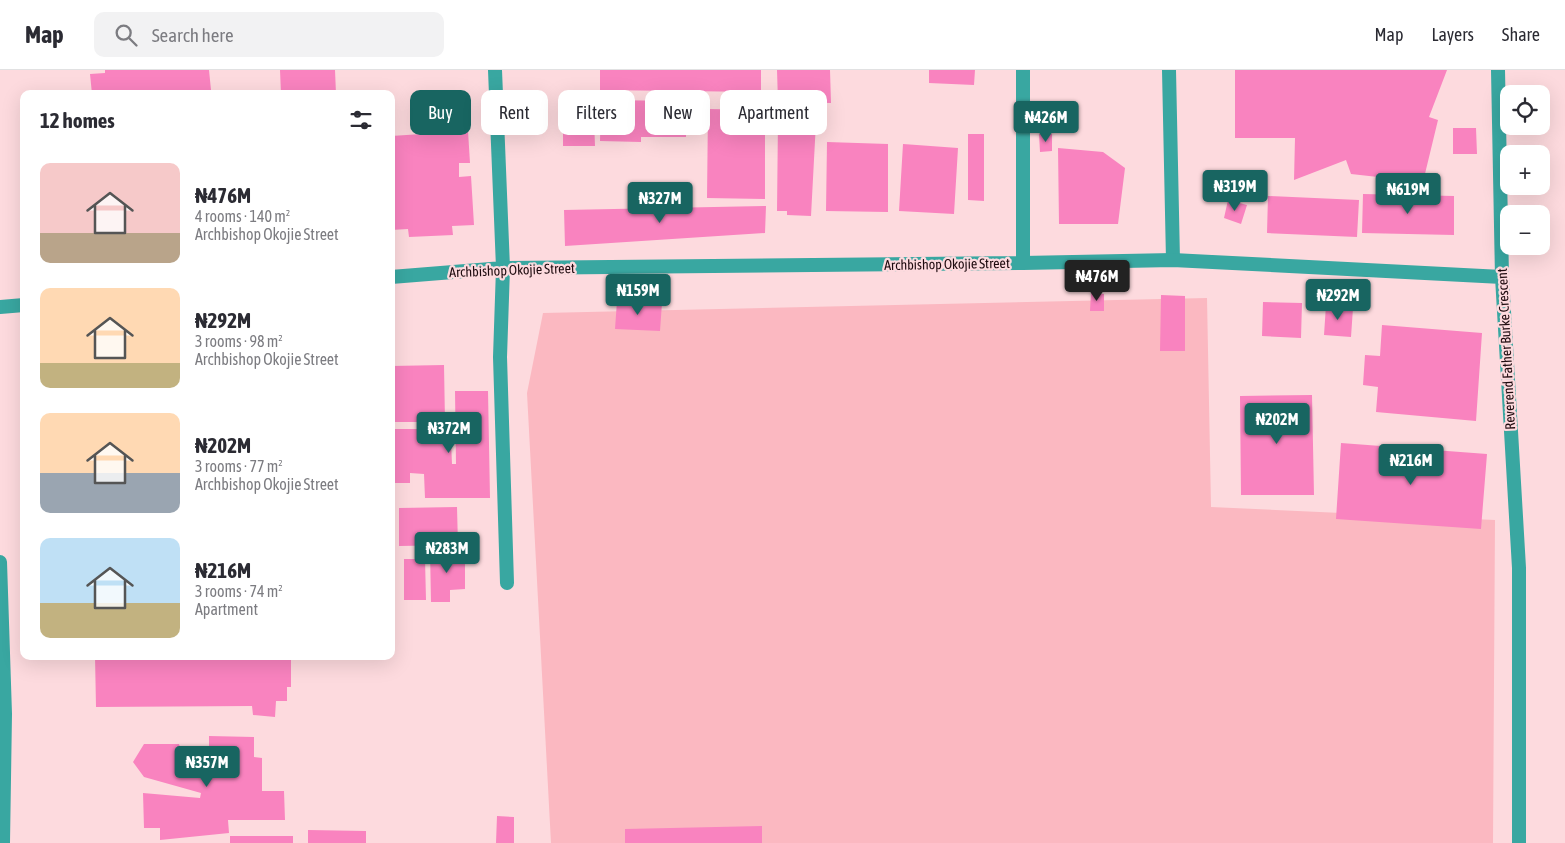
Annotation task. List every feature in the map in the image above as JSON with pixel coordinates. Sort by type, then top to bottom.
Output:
[{"type":"street","points":[[495,70],[503,268],[500,357],[507,583]]},
{"type":"street","points":[[1023,70],[1023,263]]},
{"type":"street","points":[[1169,70],[1173,260]]},
{"type":"street","name":"Reverend Father Burke Crescent","points":[[1498,70],[1502,277],[1519,568],[1519,843]]},
{"type":"street","name":"Archbishop Okojie Street","points":[[395,276],[503,268],[1173,260],[1502,277]]},
{"type":"street","points":[[0,307],[20,305]]},
{"type":"street","points":[[0,562],[6,714],[3,843]]},
{"type":"shaded area","points":[[1207,298],[1211,507],[1495,520],[1493,843],[551,843],[527,393],[543,313]]},
{"type":"building","points":[[105,70],[209,70],[211,90],[92,90],[90,74],[105,73]]},
{"type":"building","points":[[280,70],[335,70],[336,90],[281,90]]},
{"type":"building","points":[[600,70],[761,70],[761,90],[600,90]]},
{"type":"building","points":[[777,70],[830,70],[831,103],[827,103],[827,90],[778,90]]},
{"type":"building","points":[[929,70],[975,70],[974,85],[929,83]]},
{"type":"building","points":[[1235,70],[1447,70],[1429,117],[1438,120],[1423,182],[1351,174],[1346,160],[1294,180],[1295,138],[1235,138]]},
{"type":"building","points":[[635,100],[645,101],[645,135],[686,135],[686,137],[641,137],[641,142],[600,141],[600,135],[635,135]]},
{"type":"building","points":[[710,109],[720,109],[720,135],[765,135],[765,199],[707,198]]},
{"type":"building","points":[[1453,128],[1476,128],[1477,154],[1453,154]]},
{"type":"building","points":[[968,134],[984,134],[984,201],[968,200]]},
{"type":"building","points":[[1039,134],[1052,134],[1052,151],[1040,152]]},
{"type":"building","points":[[468,135],[470,163],[459,163],[459,177],[471,176],[474,225],[452,226],[453,235],[409,237],[408,229],[395,230],[395,136]]},
{"type":"building","points":[[563,135],[595,135],[595,146],[563,146]]},
{"type":"building","points":[[778,135],[815,135],[811,216],[787,215],[787,211],[777,211]]},
{"type":"building","points":[[827,142],[888,144],[888,212],[826,211]]},
{"type":"building","points":[[903,144],[958,148],[954,214],[899,211]]},
{"type":"building","points":[[1058,148],[1103,152],[1125,168],[1118,224],[1059,224]]},
{"type":"building","points":[[1363,194],[1454,196],[1454,235],[1362,233]]},
{"type":"building","points":[[1268,196],[1359,200],[1357,237],[1267,233]]},
{"type":"building","points":[[1228,200],[1247,205],[1241,224],[1224,218]]},
{"type":"building","points":[[766,206],[765,233],[565,246],[564,210]]},
{"type":"building","points":[[1091,293],[1104,294],[1104,311],[1090,311]]},
{"type":"building","points":[[1161,295],[1185,296],[1185,351],[1160,351]]},
{"type":"building","points":[[617,301],[662,303],[660,331],[615,329]]},
{"type":"building","points":[[1263,302],[1302,303],[1301,338],[1262,336]]},
{"type":"building","points":[[1326,305],[1353,308],[1351,337],[1324,335]]},
{"type":"building","points":[[1382,325],[1482,333],[1476,421],[1376,412],[1378,387],[1363,385],[1365,355],[1380,356]]},
{"type":"building","points":[[444,365],[445,422],[395,422],[395,366]]},
{"type":"building","points":[[455,391],[488,391],[490,498],[425,498],[424,474],[410,473],[410,483],[395,483],[395,429],[418,429],[418,442],[451,442],[452,464],[456,464]]},
{"type":"building","points":[[1312,395],[1314,495],[1241,495],[1240,396]]},
{"type":"building","points":[[1341,443],[1487,454],[1481,529],[1336,519]]},
{"type":"building","points":[[457,507],[458,545],[399,546],[399,508]]},
{"type":"building","points":[[430,550],[465,550],[465,589],[450,590],[450,602],[431,602]]},
{"type":"building","points":[[404,559],[425,559],[426,600],[404,600]]},
{"type":"building","points":[[95,660],[291,660],[291,687],[287,687],[287,701],[276,701],[275,717],[253,715],[252,706],[96,707]]},
{"type":"building","points":[[209,736],[254,737],[254,757],[262,758],[262,791],[284,791],[285,820],[228,820],[229,833],[160,840],[160,828],[144,828],[143,793],[200,798],[201,793],[144,777],[133,762],[144,744],[179,744],[180,747],[193,747],[193,751],[209,751]]},
{"type":"building","points":[[497,816],[514,817],[514,843],[496,843]]},
{"type":"building","points":[[762,826],[762,843],[625,843],[625,829]]},
{"type":"building","points":[[308,830],[366,831],[366,843],[308,843]]},
{"type":"building","points":[[230,836],[293,836],[293,843],[230,843]]}]
